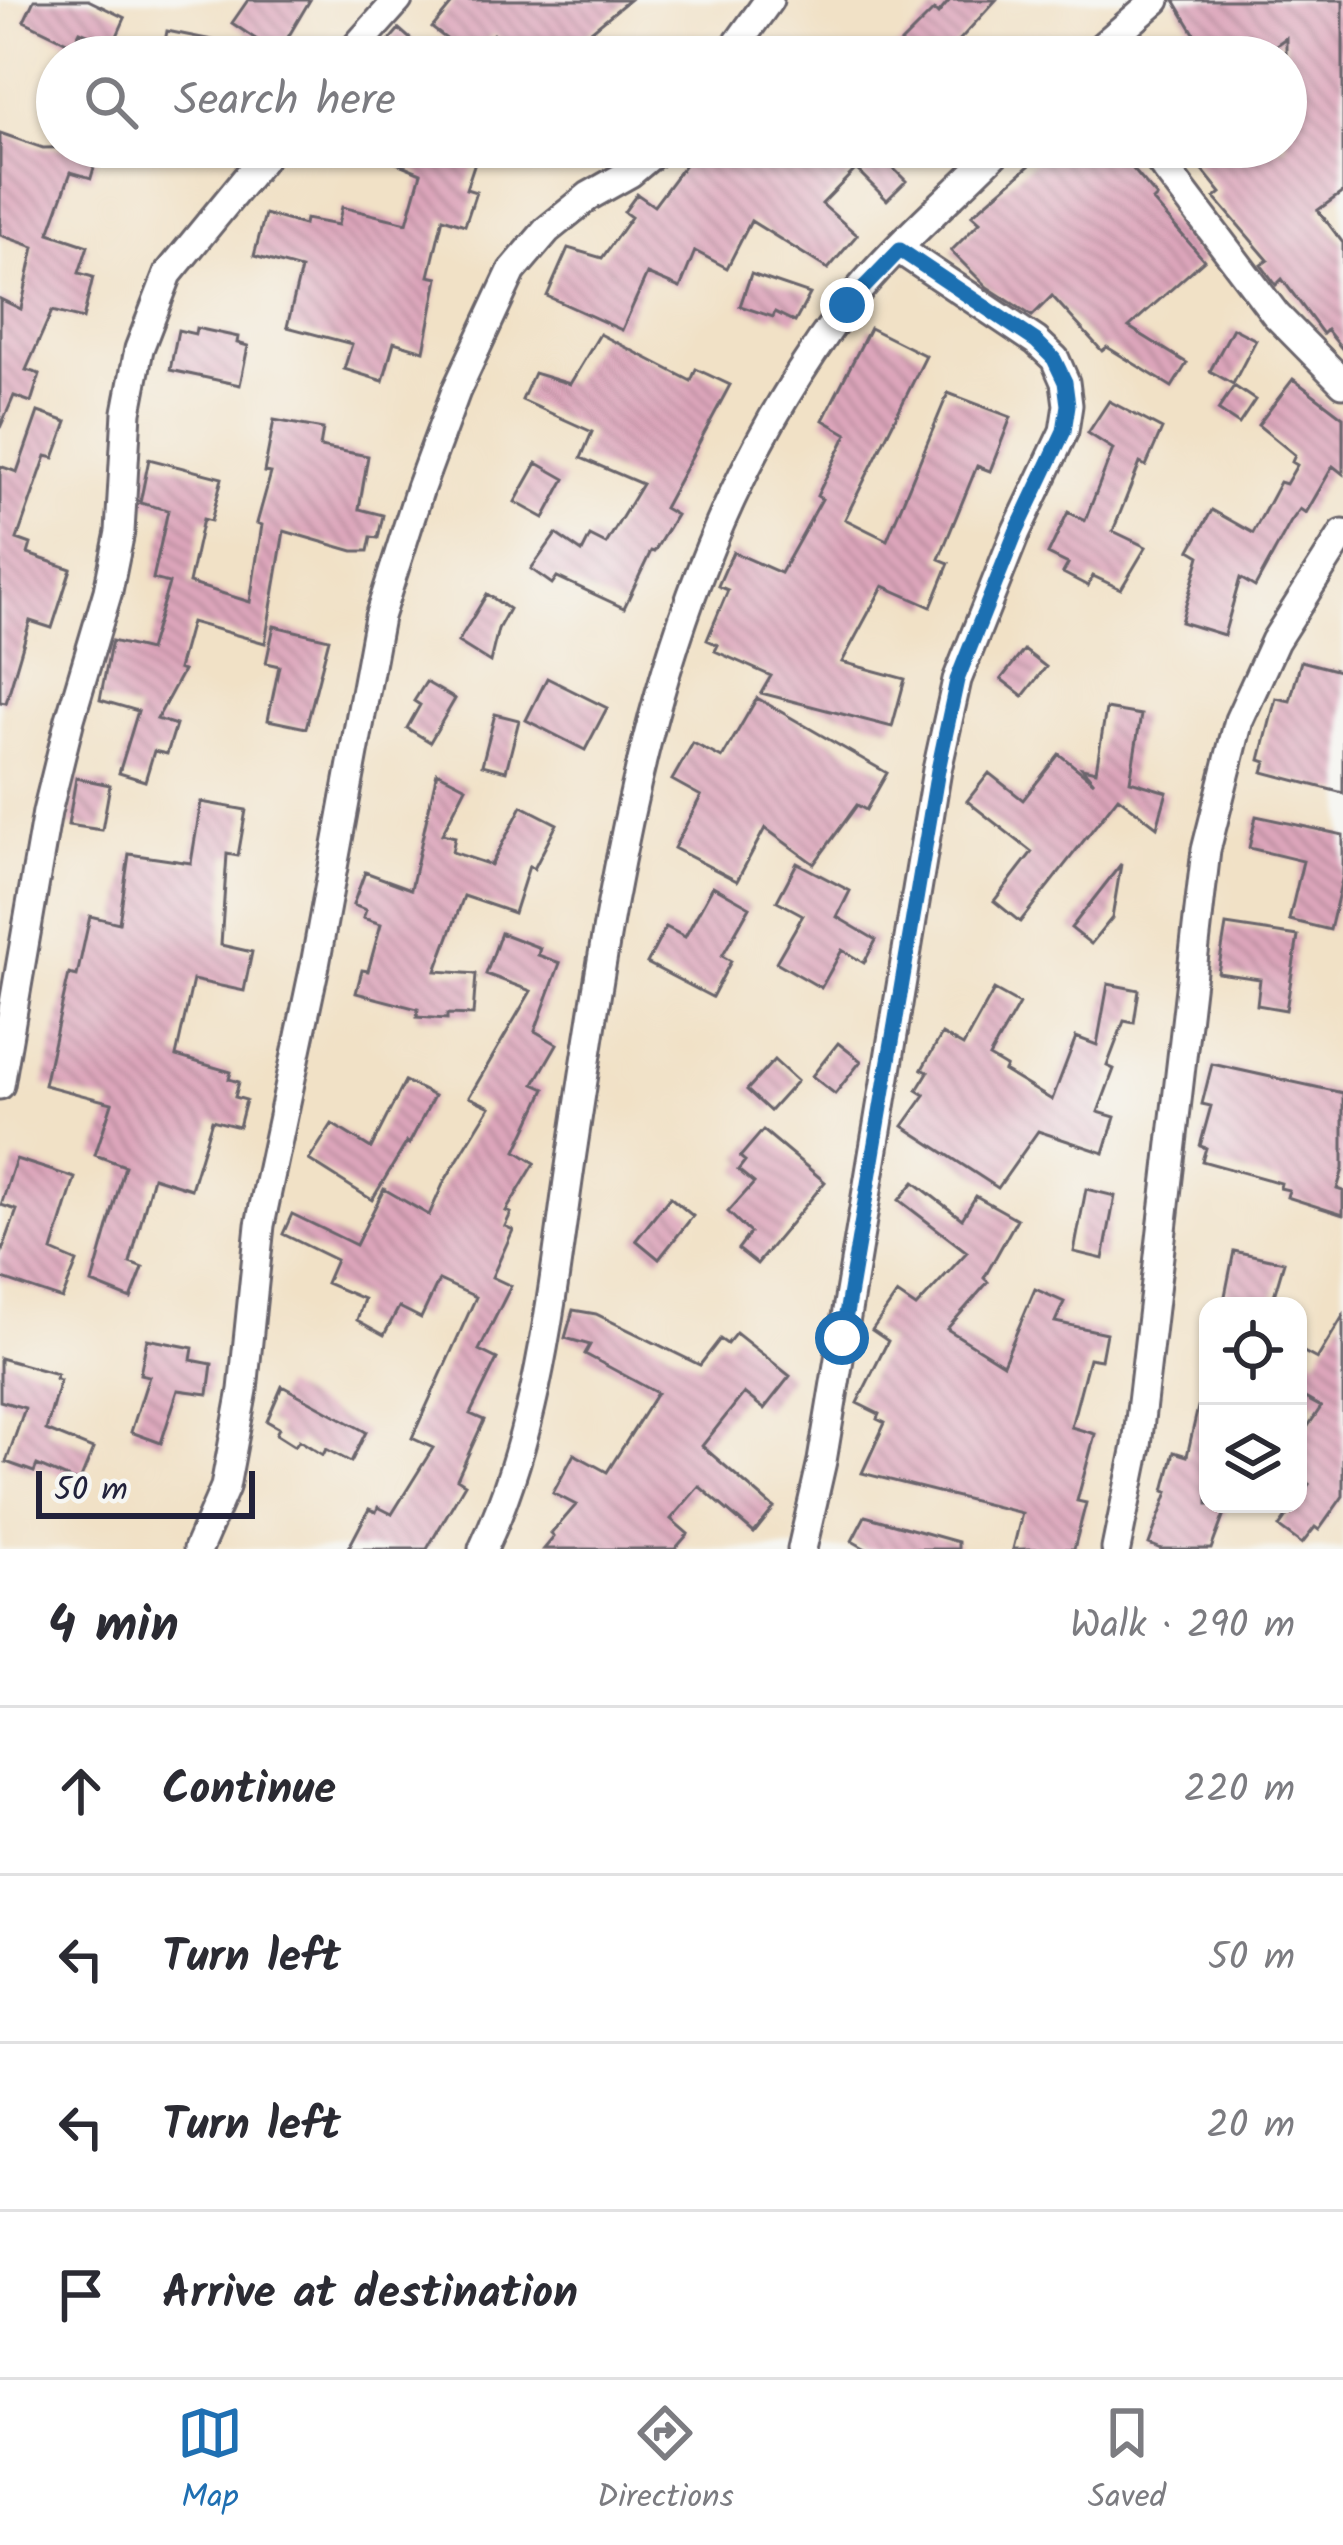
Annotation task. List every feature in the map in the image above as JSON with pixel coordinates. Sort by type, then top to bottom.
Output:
[{"type":"street","points":[[366,36],[398,0]]},
{"type":"street","points":[[743,36],[769,0]]},
{"type":"street","points":[[1114,36],[1156,0]]},
{"type":"street","points":[[0,1085],[47,812],[121,532],[127,412],[139,350],[168,274],[255,168]]},
{"type":"street","points":[[198,1549],[225,1487],[243,1390],[260,1225],[315,965],[380,617],[420,488],[456,391],[512,271],[547,230],[589,196],[636,168]]},
{"type":"street","points":[[483,1549],[517,1470],[549,1321],[631,796],[654,703],[706,550],[790,385],[847,305],[980,168]]},
{"type":"street","points":[[1164,168],[1276,315],[1343,383]]},
{"type":"street","points":[[802,1549],[822,1461],[930,812],[957,680],[1016,532],[1064,431],[1068,405],[1065,382],[1054,359],[1036,341],[900,250]]},
{"type":"street","points":[[1116,1549],[1137,1446],[1207,850],[1239,721],[1275,641],[1343,534]]},
{"type":"building","points":[[34,0],[88,0],[125,18],[117,36],[80,31],[78,36],[55,36],[24,21]]},
{"type":"building","points":[[248,0],[310,0],[289,36],[251,36],[232,23]]},
{"type":"building","points":[[455,0],[629,0],[585,36],[442,36],[432,28]]},
{"type":"building","points":[[950,0],[996,0],[963,36],[908,36],[934,10],[938,14]]},
{"type":"building","points":[[1174,0],[1343,0],[1343,192],[1318,210],[1343,243],[1343,350],[1327,330],[1323,334],[1282,279],[1276,285],[1261,265],[1268,260],[1215,198],[1221,193],[1201,168],[1307,168],[1307,36],[1196,36]]},
{"type":"building","points":[[0,133],[36,146],[36,168],[94,168],[91,178],[71,172],[49,233],[88,246],[79,273],[93,277],[83,319],[52,311],[26,370],[40,374],[31,402],[14,396],[0,428],[0,299],[21,309],[34,247],[0,235]]},
{"type":"building","points":[[409,168],[473,168],[466,189],[476,192],[465,225],[443,218],[429,276],[438,278],[424,351],[394,342],[383,381],[344,369],[352,344],[287,327],[301,269],[254,256],[265,214],[304,225],[305,219],[338,225],[342,207],[407,223],[421,173]]},
{"type":"building","points":[[682,168],[893,168],[906,181],[887,200],[856,169],[822,204],[857,235],[828,269],[751,221],[727,268],[695,251],[680,288],[647,274],[622,330],[547,296],[568,248],[602,258],[631,217],[624,212],[637,194],[654,206]]},
{"type":"building","points":[[1027,168],[1132,168],[1157,197],[1153,201],[1204,260],[1129,327],[1187,363],[1172,387],[1107,347],[1102,351],[1052,296],[1032,316],[987,287],[951,251],[980,222],[972,215]]},
{"type":"building","points":[[751,274],[810,294],[795,322],[775,312],[773,317],[740,306]]},
{"type":"building","points":[[196,328],[238,337],[237,343],[248,346],[240,385],[170,370],[178,330],[195,334]]},
{"type":"building","points":[[870,328],[926,356],[845,519],[887,540],[948,393],[1011,417],[990,471],[977,466],[939,559],[949,563],[931,607],[883,586],[842,662],[905,679],[892,727],[761,693],[771,676],[715,651],[718,645],[707,640],[728,590],[718,586],[733,552],[781,573],[822,499],[817,496],[847,434],[823,420]]},
{"type":"building","points":[[1233,328],[1256,340],[1233,384],[1210,371]]},
{"type":"building","points":[[600,334],[691,381],[696,369],[730,385],[664,508],[676,515],[651,551],[624,608],[557,577],[552,584],[531,569],[556,534],[582,552],[590,536],[606,544],[642,484],[581,458],[592,432],[522,400],[534,373],[570,384]]},
{"type":"building","points":[[1293,379],[1343,417],[1343,474],[1333,466],[1306,513],[1300,509],[1290,523],[1255,587],[1240,578],[1224,635],[1181,622],[1200,556],[1190,550],[1212,510],[1253,533],[1280,482],[1286,484],[1297,465],[1292,462],[1295,455],[1258,425]]},
{"type":"building","points":[[1234,386],[1255,400],[1239,424],[1218,410]]},
{"type":"building","points":[[1109,401],[1162,429],[1146,466],[1140,463],[1113,531],[1146,547],[1121,589],[1093,576],[1088,586],[1063,573],[1068,564],[1048,554],[1068,512],[1085,521],[1113,449],[1088,433]]},
{"type":"building","points":[[38,412],[67,422],[54,458],[46,456],[17,539],[31,544],[28,554],[71,569],[52,628],[30,621],[6,703],[0,702],[0,466],[17,472]]},
{"type":"building","points":[[274,420],[323,429],[320,447],[368,456],[359,509],[383,515],[378,538],[371,537],[368,551],[353,551],[284,531],[265,643],[191,622],[178,669],[183,671],[157,719],[176,725],[167,754],[154,751],[145,781],[119,773],[138,711],[100,700],[112,641],[149,650],[169,583],[153,579],[168,510],[140,503],[149,459],[222,478],[211,521],[203,519],[189,583],[250,602],[262,525],[257,523],[271,473],[264,472]]},
{"type":"building","points":[[537,463],[565,479],[544,518],[515,502]]},
{"type":"building","points":[[487,594],[509,609],[498,629],[490,662],[458,642]]},
{"type":"building","points":[[274,626],[329,639],[306,728],[268,720],[279,666],[266,663]]},
{"type":"building","points":[[1024,650],[1046,667],[1023,696],[1001,679]]},
{"type":"building","points":[[1301,661],[1343,672],[1343,793],[1263,772],[1266,762],[1260,760],[1276,698],[1290,701]]},
{"type":"building","points":[[547,678],[607,708],[585,750],[526,720]]},
{"type":"building","points":[[426,682],[455,699],[430,742],[407,728],[420,705],[414,701]]},
{"type":"building","points":[[757,698],[887,773],[866,810],[857,805],[814,864],[765,828],[737,881],[674,848],[701,796],[672,780],[693,743],[722,758]]},
{"type":"building","points":[[1106,709],[1141,715],[1130,781],[1167,792],[1157,827],[1118,797],[1020,922],[994,901],[1032,852],[967,801],[989,773],[1023,800],[1059,754],[1094,782],[1082,768],[1096,771]]},
{"type":"building","points":[[495,714],[519,720],[506,771],[482,765]]},
{"type":"building","points":[[437,772],[466,787],[442,834],[455,837],[452,852],[491,865],[522,806],[557,824],[534,869],[529,866],[514,913],[464,896],[436,971],[476,974],[473,1015],[447,1014],[447,1019],[417,1017],[418,1009],[356,993],[362,970],[368,971],[381,924],[363,918],[366,910],[353,905],[365,872],[411,889]]},
{"type":"building","points":[[76,778],[110,785],[102,830],[68,825]]},
{"type":"building","points":[[201,802],[246,810],[238,856],[227,854],[221,945],[252,952],[244,991],[193,980],[176,1056],[231,1072],[229,1079],[239,1082],[235,1097],[246,1100],[239,1127],[212,1120],[191,1189],[153,1177],[130,1263],[143,1268],[131,1299],[92,1283],[125,1166],[95,1155],[112,1103],[44,1085],[69,974],[77,976],[90,916],[119,923],[129,854],[191,863]]},
{"type":"building","points":[[1256,816],[1343,835],[1343,875],[1330,930],[1289,920],[1303,861],[1249,848]]},
{"type":"building","points":[[797,863],[850,891],[837,917],[876,940],[864,963],[842,950],[821,988],[776,962],[803,915],[777,901]]},
{"type":"building","points":[[1121,864],[1112,918],[1091,944],[1071,928]]},
{"type":"building","points":[[713,886],[750,907],[722,956],[731,961],[712,997],[647,963],[666,927],[685,937]]},
{"type":"building","points":[[1226,925],[1298,936],[1286,1010],[1257,1005],[1260,979],[1218,973]]},
{"type":"building","points":[[501,933],[540,948],[538,955],[560,963],[535,1031],[557,1044],[534,1084],[545,1089],[516,1151],[535,1163],[506,1211],[511,1213],[505,1226],[513,1230],[492,1277],[511,1286],[479,1350],[497,1359],[470,1414],[484,1420],[457,1479],[465,1484],[427,1549],[348,1549],[369,1509],[376,1512],[378,1507],[392,1514],[433,1448],[412,1438],[476,1297],[439,1280],[421,1318],[399,1307],[384,1335],[357,1320],[364,1299],[326,1283],[336,1260],[283,1234],[292,1214],[356,1245],[384,1189],[429,1215],[490,1107],[469,1097],[531,991],[486,974]]},
{"type":"building","points":[[1108,984],[1139,990],[1134,1023],[1124,1021],[1107,1066],[1114,1069],[1098,1112],[1115,1117],[1104,1153],[1038,1131],[998,1188],[903,1126],[925,1095],[917,1090],[928,1072],[922,1069],[942,1034],[963,1046],[994,990],[1019,1004],[989,1057],[1052,1100],[1076,1037],[1097,1045]]},
{"type":"building","points":[[838,1043],[861,1061],[835,1094],[812,1076]]},
{"type":"building","points":[[774,1060],[797,1081],[770,1111],[747,1090]]},
{"type":"building","points":[[1212,1064],[1343,1093],[1343,1169],[1337,1189],[1343,1191],[1343,1215],[1287,1197],[1289,1190],[1280,1188],[1281,1183],[1202,1161],[1206,1148],[1200,1146],[1211,1106],[1202,1104]]},
{"type":"building","points":[[405,1081],[434,1096],[372,1200],[309,1160],[332,1124],[371,1148]]},
{"type":"building","points":[[763,1130],[825,1182],[757,1264],[738,1249],[750,1233],[728,1212],[754,1183],[738,1170],[745,1161],[740,1157]]},
{"type":"building","points":[[16,1159],[75,1178],[52,1251],[77,1262],[62,1299],[0,1278],[0,1257],[17,1210],[1,1205]]},
{"type":"building","points":[[914,1182],[962,1219],[976,1196],[1017,1219],[984,1278],[988,1282],[947,1329],[1003,1364],[1035,1289],[1064,1302],[1055,1322],[1106,1333],[1101,1360],[1089,1358],[1071,1427],[1095,1434],[1077,1501],[1086,1503],[1074,1549],[1013,1549],[1022,1513],[862,1473],[885,1423],[877,1419],[879,1414],[857,1403],[888,1341],[872,1330],[897,1294],[916,1307],[967,1252],[899,1200]]},
{"type":"building","points":[[1086,1189],[1115,1196],[1103,1259],[1074,1252]]},
{"type":"building","points":[[670,1197],[693,1216],[659,1259],[636,1240]]},
{"type":"building","points":[[1234,1251],[1284,1262],[1274,1297],[1225,1297]]},
{"type":"building","points":[[573,1310],[596,1314],[700,1365],[720,1339],[727,1344],[736,1333],[790,1376],[764,1409],[744,1393],[702,1446],[774,1508],[754,1533],[699,1486],[671,1519],[688,1534],[675,1549],[544,1549],[576,1505],[553,1493],[574,1454],[607,1472],[657,1393],[585,1354],[590,1345],[565,1338]]},
{"type":"building","points":[[1343,1316],[1343,1496],[1319,1530],[1315,1527],[1302,1544],[1279,1527],[1289,1513],[1307,1513],[1307,1428],[1321,1407],[1307,1399],[1307,1354],[1317,1359]]},
{"type":"building","points":[[147,1339],[193,1348],[191,1360],[212,1364],[208,1394],[178,1390],[161,1443],[131,1432],[149,1376],[140,1374]]},
{"type":"building","points":[[0,1358],[57,1374],[55,1379],[60,1380],[46,1430],[93,1449],[79,1483],[37,1465],[34,1472],[6,1462],[25,1408],[0,1401]]},
{"type":"building","points":[[282,1386],[366,1432],[351,1462],[326,1449],[323,1455],[299,1440],[295,1446],[276,1434],[279,1428],[267,1421]]},
{"type":"building","points":[[1199,1407],[1199,1513],[1225,1513],[1211,1549],[1161,1549],[1149,1544],[1168,1492],[1164,1491],[1174,1452],[1187,1456]]},
{"type":"building","points":[[865,1516],[958,1542],[958,1549],[866,1549],[852,1541]]},
{"type":"route","points":[[842,1338],[957,680],[1016,532],[1064,431],[1068,405],[1065,382],[1054,359],[1036,341],[900,250],[847,305]]}]
